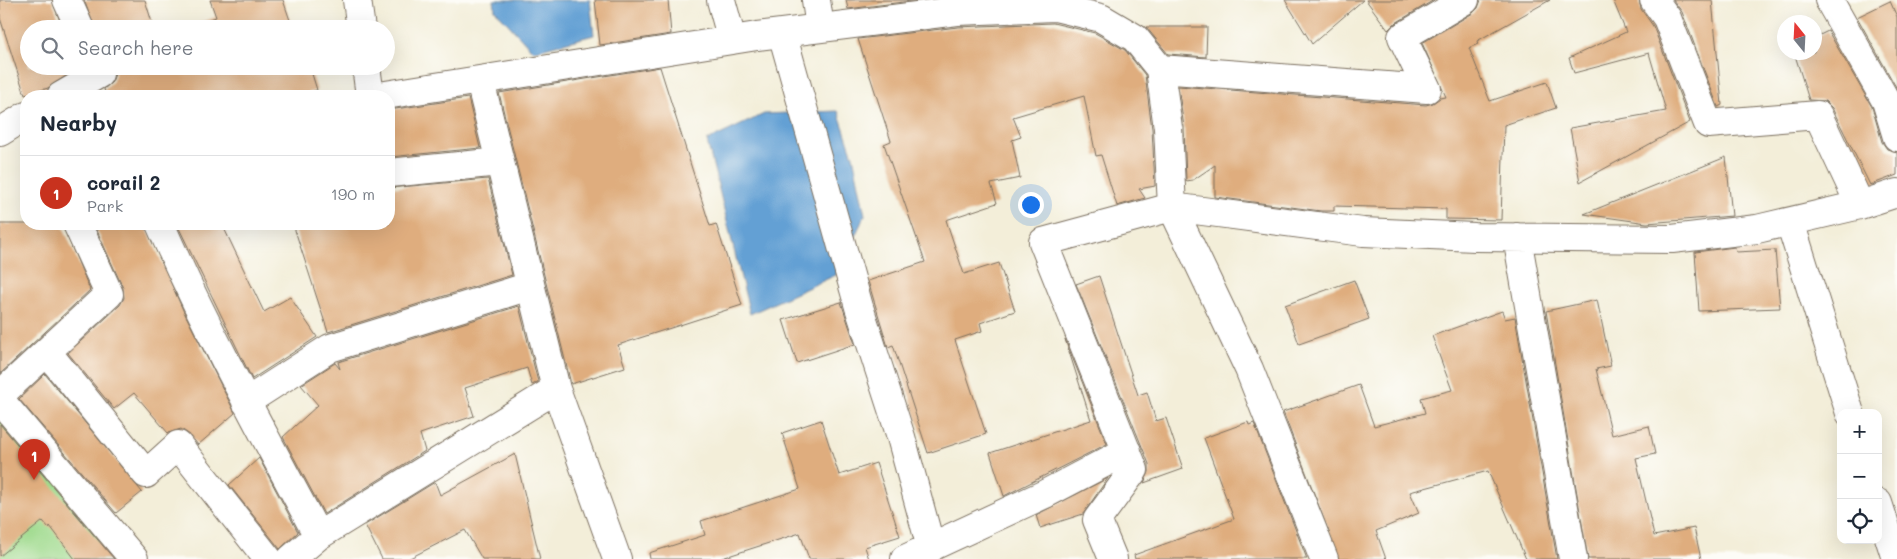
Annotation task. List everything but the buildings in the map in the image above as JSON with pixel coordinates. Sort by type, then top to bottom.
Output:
[{"type":"street","points":[[67,0],[76,20]]},
{"type":"street","points":[[357,0],[360,20]]},
{"type":"street","points":[[721,0],[732,40]]},
{"type":"street","points":[[816,0],[820,28]]},
{"type":"street","points":[[1160,69],[1428,89],[1402,37],[1465,0]]},
{"type":"street","points":[[1654,0],[1667,18],[1708,124],[1818,115],[1860,205]]},
{"type":"street","points":[[1829,0],[1886,101],[1897,137]]},
{"type":"street","points":[[395,94],[957,6],[1108,9],[1160,69],[1168,128],[1172,207],[1249,369],[1324,559]]},
{"type":"street","points":[[782,33],[859,307],[902,437],[931,548]]},
{"type":"street","points":[[367,75],[369,90]]},
{"type":"street","points":[[75,90],[101,79]]},
{"type":"street","points":[[480,81],[556,389],[617,559]]},
{"type":"street","points":[[0,132],[20,120]]},
{"type":"street","points":[[395,172],[500,162]]},
{"type":"street","points":[[1113,559],[1097,520],[1134,470],[1043,242],[1172,207],[1363,232],[1517,237],[1672,239],[1757,229],[1860,205],[1897,193]]},
{"type":"street","points":[[1790,222],[1849,409]]},
{"type":"street","points":[[0,395],[109,294],[80,230]]},
{"type":"street","points":[[163,230],[188,288],[246,402],[318,536]]},
{"type":"street","points":[[1517,237],[1573,559]]},
{"type":"street","points":[[246,402],[330,348],[530,286]]},
{"type":"street","points":[[47,352],[146,474],[178,445],[268,559]]},
{"type":"street","points":[[291,559],[318,536],[556,389]]},
{"type":"street","points":[[0,400],[134,559]]},
{"type":"street","points":[[905,559],[1045,494],[1127,451]]},
{"type":"street","points":[[1882,515],[1896,559]]},
{"type":"green space","points":[[0,400],[134,559],[0,559]]},
{"type":"water","points":[[494,0],[590,0],[594,35],[533,51],[495,10]]},
{"type":"water","points":[[838,111],[853,156],[865,215],[836,275],[750,314],[707,141],[764,114]]},
{"type":"place","name":"corail 2","points":[[34,480]]}]
